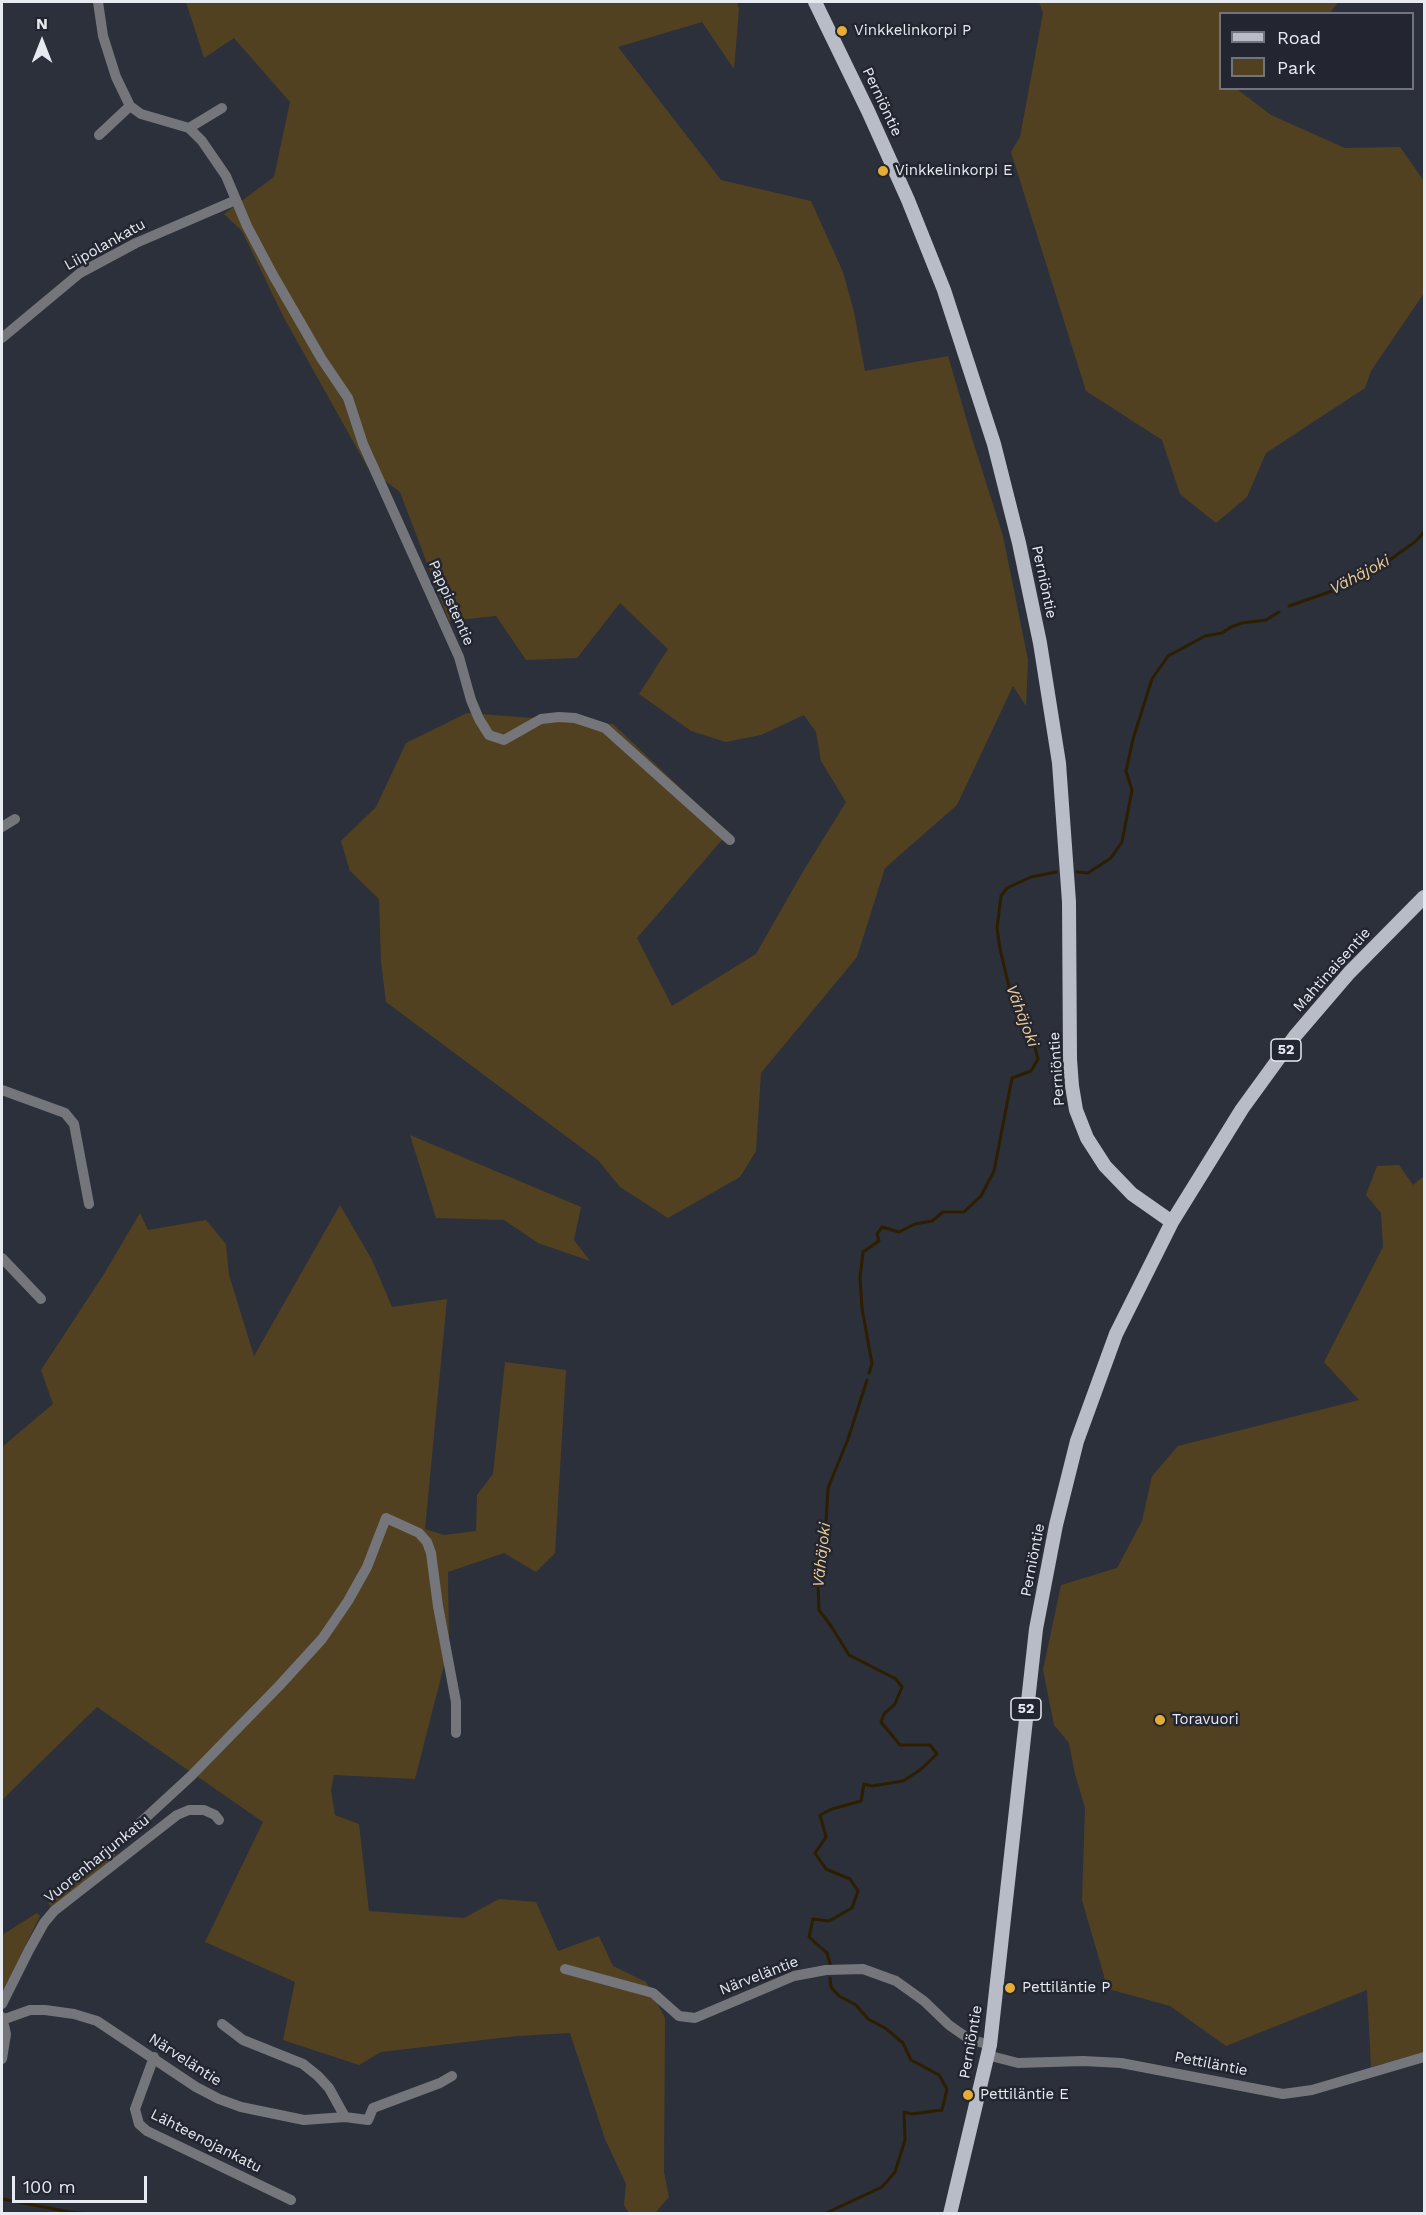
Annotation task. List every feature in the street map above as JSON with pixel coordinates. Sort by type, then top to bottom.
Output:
[{"type":"main road","name":"Perniöntie","points":[[815,2],[873,121],[944,290],[994,444],[1019,543],[1040,643],[1059,764],[1069,902],[1070,1059],[1076,1110],[1087,1138],[1105,1167],[1132,1194],[1172,1222],[1116,1334],[1077,1441],[1056,1525],[1036,1629],[988,2050],[950,2214]]},
{"type":"main road","name":"Mahtinaisentie","points":[[1172,1222],[1242,1109],[1296,1036],[1349,973],[1425,897]]},
{"type":"street","points":[[98,2],[103,36],[116,77],[130,106],[141,114],[189,128],[222,108]]},
{"type":"street","points":[[99,135],[130,106]]},
{"type":"street","name":"Pappistentie","points":[[189,128],[202,141],[226,176],[247,226],[315,347],[348,398],[363,444],[459,657],[471,700],[489,735],[504,740],[541,719],[559,717],[575,717],[604,728],[730,840]]},
{"type":"street","name":"Liipolankatu","points":[[2,338],[80,273],[136,243],[236,200]]},
{"type":"street","points":[[2,827],[15,819]]},
{"type":"street","points":[[2,1090],[65,1113],[74,1124],[89,1204]]},
{"type":"street","points":[[2,1258],[41,1299]]},
{"type":"street","points":[[115,1846],[191,1776],[322,1639],[348,1601],[367,1567],[386,1518],[419,1533],[427,1542],[431,1553],[438,1606],[456,1702],[456,1733]]},
{"type":"street","name":"Vuorenharjunkatu","points":[[2,2004],[44,1923],[54,1911],[177,1815],[189,1809],[204,1810],[215,1815],[219,1820]]},
{"type":"street","name":"Närveläntie","points":[[565,1969],[653,1993],[679,2016],[695,2018],[794,1976],[826,1970],[863,1969],[896,1981],[924,2001],[949,2025],[988,2050]]},
{"type":"street","name":"Närveläntie","points":[[2,2019],[30,2010],[74,2014],[97,2021],[219,2099],[242,2107],[304,2120],[345,2117],[368,2120],[373,2108],[440,2083],[452,2076]]},
{"type":"street","points":[[2,2019],[6,2034],[2,2059]]},
{"type":"street","points":[[222,2024],[243,2040],[303,2064],[329,2088],[345,2117]]},
{"type":"street","name":"Pettiläntie","points":[[988,2050],[1018,2063],[1083,2061],[1121,2063],[1283,2094],[1312,2090],[1425,2056]]},
{"type":"street","name":"Lähteenojankatu","points":[[154,2057],[135,2109],[139,2124],[147,2131],[291,2200]]},
{"type":"green space","points":[[186,2],[737,2],[739,9],[734,69],[702,22],[618,47],[721,180],[811,201],[843,272],[854,312],[865,371],[948,356],[1003,536],[1028,660],[1026,706],[1013,686],[957,805],[885,868],[857,957],[761,1073],[756,1151],[740,1177],[668,1218],[620,1187],[598,1160],[386,1002],[381,962],[379,899],[350,871],[341,841],[376,807],[406,743],[467,713],[613,724],[728,833],[637,938],[672,1006],[756,954],[846,802],[821,761],[816,732],[804,715],[761,735],[726,742],[691,731],[639,694],[668,649],[620,603],[577,658],[526,660],[496,616],[449,621],[400,492],[368,468],[283,316],[242,231],[224,214],[274,177],[290,102],[234,38],[204,58]]},
{"type":"green space","points":[[1039,2],[1338,2],[1331,12],[1219,12],[1219,90],[1238,90],[1271,115],[1345,148],[1400,147],[1424,181],[1424,293],[1371,371],[1365,388],[1266,453],[1247,497],[1216,523],[1180,494],[1162,440],[1086,391],[1011,152],[1020,137],[1043,13]]},
{"type":"green space","points":[[410,1135],[581,1207],[574,1240],[590,1261],[538,1243],[504,1220],[436,1218]]},
{"type":"green space","points":[[1399,1165],[1413,1185],[1424,1176],[1424,2052],[1371,2067],[1367,1990],[1226,2046],[1170,2006],[1105,1988],[1104,1976],[1082,1900],[1085,1808],[1069,1743],[1054,1725],[1043,1670],[1061,1585],[1117,1568],[1142,1521],[1152,1476],[1178,1446],[1359,1400],[1324,1362],[1383,1247],[1381,1213],[1366,1195],[1377,1166]]},
{"type":"green space","points":[[340,1205],[372,1260],[392,1307],[447,1299],[425,1529],[444,1535],[476,1531],[477,1495],[493,1474],[505,1362],[566,1370],[555,1553],[536,1572],[504,1553],[448,1572],[449,1646],[415,1779],[334,1775],[331,1790],[335,1815],[359,1824],[369,1911],[464,1918],[499,1899],[536,1902],[558,1951],[599,1936],[613,1966],[646,1982],[665,2018],[664,2172],[669,2197],[655,2213],[629,2213],[624,2205],[626,2184],[605,2139],[570,2033],[517,2036],[381,2052],[359,2065],[283,2040],[295,1982],[205,1942],[263,1822],[97,1707],[2,1800],[2,1447],[53,1404],[41,1370],[104,1274],[140,1213],[148,1230],[206,1220],[226,1244],[229,1275],[254,1356]]},
{"type":"green space","points":[[116,1850],[114,1858],[52,1908],[48,1903]]},
{"type":"green space","points":[[37,1913],[40,1916],[2,1993],[2,1935]]},
{"type":"waterway","name":"Vähäjoki","points":[[1289,606],[1335,590],[1357,575],[1387,562],[1416,541],[1424,532]]},
{"type":"waterway","name":"Vähäjoki","points":[[1077,872],[1088,873],[1111,858],[1122,842],[1132,790],[1126,771],[1133,739],[1152,679],[1168,656],[1205,636],[1222,633],[1242,623],[1266,620],[1279,612]]},
{"type":"waterway","name":"Vähäjoki","points":[[869,1373],[872,1364],[862,1308],[860,1278],[863,1252],[879,1241],[877,1234],[882,1227],[899,1232],[915,1224],[932,1221],[943,1212],[964,1212],[981,1196],[994,1171],[1012,1078],[1031,1071],[1038,1059],[1028,1022],[1010,991],[997,928],[1001,896],[1007,888],[1031,877],[1056,872]]},
{"type":"waterway","name":"Vähäjoki","points":[[831,1967],[827,1953],[809,1937],[813,1919],[829,1921],[852,1908],[858,1891],[850,1879],[826,1869],[815,1853],[826,1837],[820,1815],[832,1809],[861,1801],[864,1784],[872,1786],[903,1781],[920,1770],[937,1754],[930,1745],[900,1745],[881,1722],[884,1714],[895,1704],[902,1687],[896,1679],[849,1655],[819,1610],[818,1583],[824,1559],[828,1488],[848,1439],[867,1380]]},
{"type":"waterway","name":"Vähäjoki","points":[[824,2214],[882,2187],[895,2172],[905,2140],[904,2112],[912,2114],[942,2110],[947,2089],[939,2075],[911,2060],[903,2043],[885,2028],[868,2019],[856,2005],[839,1996],[831,1987],[830,1978]]},
{"type":"waterway","points":[[2,2199],[89,2214]]},
{"type":"place","name":"Vinkkelinkorpi P","points":[[842,31]]},
{"type":"place","name":"Vinkkelinkorpi E","points":[[883,171]]},
{"type":"place","name":"Toravuori","points":[[1160,1720]]},
{"type":"place","name":"Pettiläntie P","points":[[1010,1988]]},
{"type":"place","name":"Pettiläntie E","points":[[968,2095]]}]
